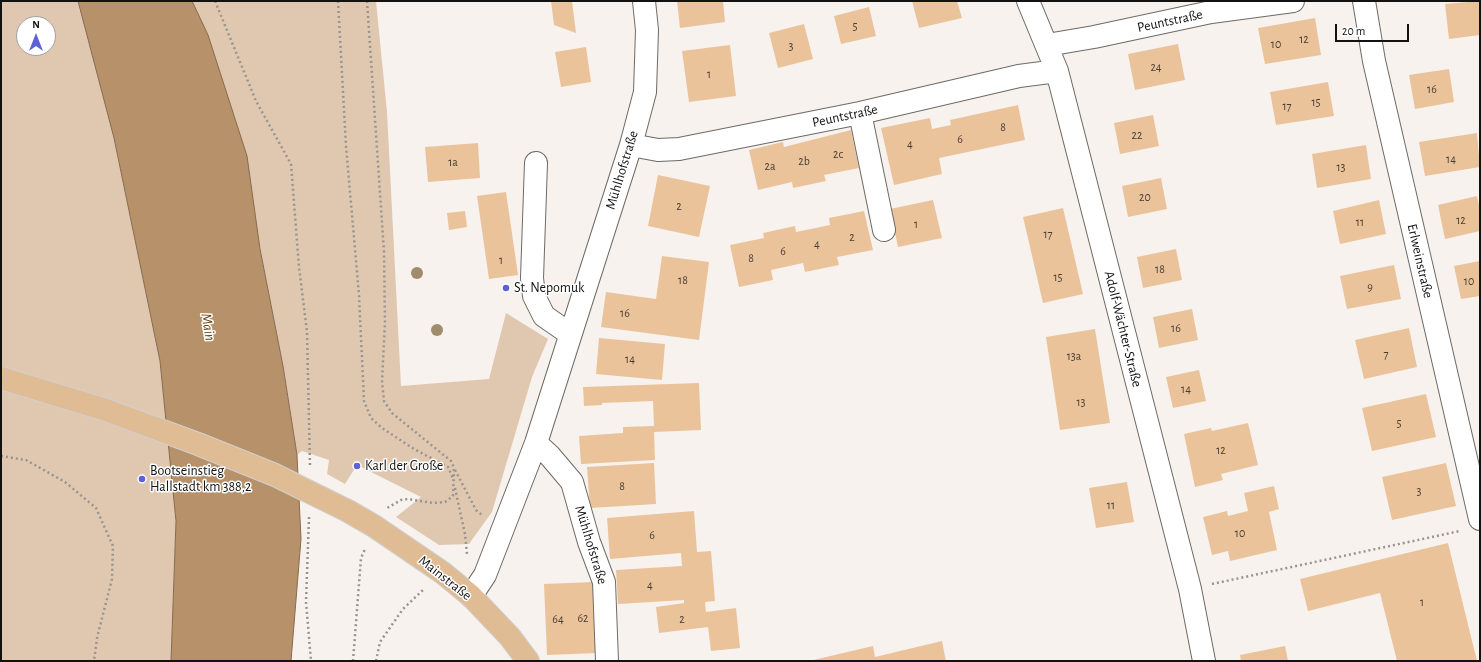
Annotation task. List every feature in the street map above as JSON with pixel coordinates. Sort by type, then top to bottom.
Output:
[{"type":"main road","name":"Mainstraße","points":[[1,378],[103,409],[198,444],[275,475],[348,511],[374,526],[442,573],[471,596],[510,636],[528,661]]},
{"type":"street","name":"Mühlhofstraße","points":[[471,596],[485,575],[536,443],[631,145],[645,92],[647,30],[644,1]]},
{"type":"street","name":"Adolf-Wächter-Straße","points":[[1028,1],[1057,71],[1190,589],[1204,661]]},
{"type":"street","name":"Peuntstraße","points":[[1047,45],[1094,37],[1211,12],[1293,1]]},
{"type":"street","name":"Erlweinstraße","points":[[1364,1],[1374,61],[1472,525]]},
{"type":"street","name":"Peuntstraße","points":[[631,145],[658,150],[679,149],[860,113],[1019,76],[1057,71]]},
{"type":"street","points":[[860,113],[884,230]]},
{"type":"street","points":[[536,163],[532,278],[534,296],[544,316],[570,334]]},
{"type":"street","name":"Mühlhofstraße","points":[[536,443],[550,456],[572,482],[589,542],[604,582],[607,661]]},
{"type":"path","points":[[214,1],[256,101],[290,164],[298,267],[306,332],[310,469]]},
{"type":"path","points":[[338,1],[346,146],[359,295],[364,401],[371,418],[382,428],[414,449],[448,467],[454,483],[465,534],[467,558]]},
{"type":"path","points":[[367,1],[384,252],[385,323],[382,381],[384,401],[392,413],[451,461],[476,510],[489,522],[503,530]]},
{"type":"path","points":[[1,456],[26,460],[65,482],[96,508],[113,546],[112,579],[97,638],[94,661]]},
{"type":"path","points":[[374,526],[386,508],[401,500],[408,499],[433,503],[445,502],[454,496],[454,468]]},
{"type":"path","points":[[310,516],[306,602],[311,661]]},
{"type":"path","points":[[1190,589],[1472,525]]},
{"type":"path","points":[[353,661],[362,558]]},
{"type":"path","points":[[376,661],[380,642],[403,609],[442,573]]},
{"type":"shaded area","points":[[1,1],[78,1],[84,19],[114,138],[160,361],[176,521],[171,661],[1,661]]},
{"type":"shaded area","points":[[192,1],[376,1],[387,112],[401,386],[489,379],[506,313],[548,339],[532,377],[492,512],[469,544],[439,545],[396,517],[421,497],[357,465],[345,484],[327,474],[329,460],[302,451],[297,455],[283,366],[260,249]]},
{"type":"water","name":"Main","points":[[78,1],[192,1],[208,35],[247,156],[260,249],[283,366],[297,455],[301,539],[291,661],[171,661],[176,521],[160,361],[114,138]]},
{"type":"building","points":[[551,1],[572,1],[576,33],[554,25]]},
{"type":"building","points":[[677,1],[723,1],[725,22],[680,28]]},
{"type":"building","points":[[912,1],[957,1],[962,18],[919,28]]},
{"type":"building","points":[[1480,1],[1480,35],[1449,39],[1445,4]]},
{"type":"building","points":[[869,7],[876,36],[841,44],[834,16]]},
{"type":"building","points":[[1315,18],[1321,55],[1265,64],[1258,28]]},
{"type":"building","points":[[804,24],[813,59],[778,68],[769,33]]},
{"type":"building","points":[[1178,44],[1185,80],[1135,90],[1128,54]]},
{"type":"building","points":[[730,45],[736,96],[689,102],[682,51]]},
{"type":"building","points":[[586,47],[591,82],[561,87],[555,52]]},
{"type":"building","points":[[1449,69],[1454,102],[1415,109],[1409,75]]},
{"type":"building","points":[[1328,82],[1334,116],[1276,125],[1270,92]]},
{"type":"building","points":[[1018,105],[1025,140],[939,158],[942,174],[894,185],[881,128],[930,118],[932,129],[951,125],[950,120]]},
{"type":"building","points":[[1153,115],[1159,146],[1120,154],[1114,123]]},
{"type":"building","points":[[851,130],[859,168],[824,175],[826,181],[793,188],[792,182],[758,190],[749,150],[783,142],[784,147]]},
{"type":"building","points":[[1477,133],[1480,167],[1425,176],[1419,142]]},
{"type":"building","points":[[478,143],[480,178],[428,182],[425,147]]},
{"type":"building","points":[[1366,145],[1371,179],[1317,188],[1312,154]]},
{"type":"building","points":[[658,175],[710,186],[699,237],[648,226]]},
{"type":"building","points":[[1161,178],[1167,209],[1128,217],[1122,186]]},
{"type":"building","points":[[506,192],[518,275],[489,279],[477,196]]},
{"type":"building","points":[[1477,196],[1480,209],[1480,231],[1445,239],[1438,205]]},
{"type":"building","points":[[933,200],[942,238],[898,247],[890,209]]},
{"type":"building","points":[[1379,200],[1386,234],[1340,244],[1333,211]]},
{"type":"building","points":[[1063,208],[1083,294],[1043,303],[1023,217]]},
{"type":"building","points":[[465,211],[467,227],[449,230],[447,213]]},
{"type":"building","points":[[864,211],[873,250],[837,257],[839,265],[805,272],[803,263],[771,270],[773,280],[739,287],[730,245],[764,238],[763,233],[795,226],[796,232],[830,225],[829,218]]},
{"type":"building","points":[[1176,249],[1182,280],[1143,288],[1137,257]]},
{"type":"building","points":[[662,256],[709,262],[699,340],[601,327],[606,292],[656,299]]},
{"type":"building","points":[[1480,261],[1480,296],[1461,299],[1454,266]]},
{"type":"building","points":[[1394,265],[1401,299],[1347,309],[1340,276]]},
{"type":"building","points":[[1192,309],[1198,340],[1159,348],[1153,317]]},
{"type":"building","points":[[1409,328],[1417,367],[1364,379],[1355,340]]},
{"type":"building","points":[[1095,329],[1110,423],[1060,430],[1046,337]]},
{"type":"building","points":[[599,338],[665,344],[662,380],[596,374]]},
{"type":"building","points":[[1199,370],[1206,401],[1173,408],[1166,377]]},
{"type":"building","points":[[699,383],[701,430],[654,432],[655,460],[581,464],[579,436],[623,433],[623,427],[654,426],[653,401],[602,403],[602,405],[584,406],[583,387]]},
{"type":"building","points":[[1426,394],[1436,437],[1372,451],[1362,408]]},
{"type":"building","points":[[1248,423],[1258,465],[1221,474],[1223,480],[1195,487],[1184,434],[1211,428],[1212,431]]},
{"type":"building","points":[[654,463],[656,504],[590,508],[587,467]]},
{"type":"building","points":[[1446,463],[1456,506],[1392,520],[1382,477]]},
{"type":"building","points":[[1127,482],[1134,522],[1096,528],[1089,488]]},
{"type":"building","points":[[1274,486],[1279,509],[1269,512],[1277,550],[1230,561],[1228,551],[1212,555],[1203,517],[1227,511],[1228,516],[1248,511],[1244,493]]},
{"type":"building","points":[[694,511],[697,552],[711,551],[715,601],[705,602],[706,612],[736,608],[740,648],[711,651],[708,627],[659,633],[656,607],[684,603],[684,600],[618,604],[616,570],[682,566],[681,553],[610,559],[607,518]]},
{"type":"building","points":[[1448,543],[1477,661],[1397,661],[1380,593],[1308,611],[1300,579]]},
{"type":"building","points":[[594,582],[597,653],[547,655],[544,584]]},
{"type":"building","points":[[942,641],[946,661],[809,661],[873,646],[875,657]]},
{"type":"building","points":[[1285,646],[1288,661],[1241,661],[1240,655]]},
{"type":"place","name":"St. Nepomuk","points":[[506,288]]},
{"type":"place","name":"Karl der Große","points":[[357,466]]},
{"type":"place","name":"Bootseinstieg Hallstadt km 388,2","points":[[142,479]]}]
